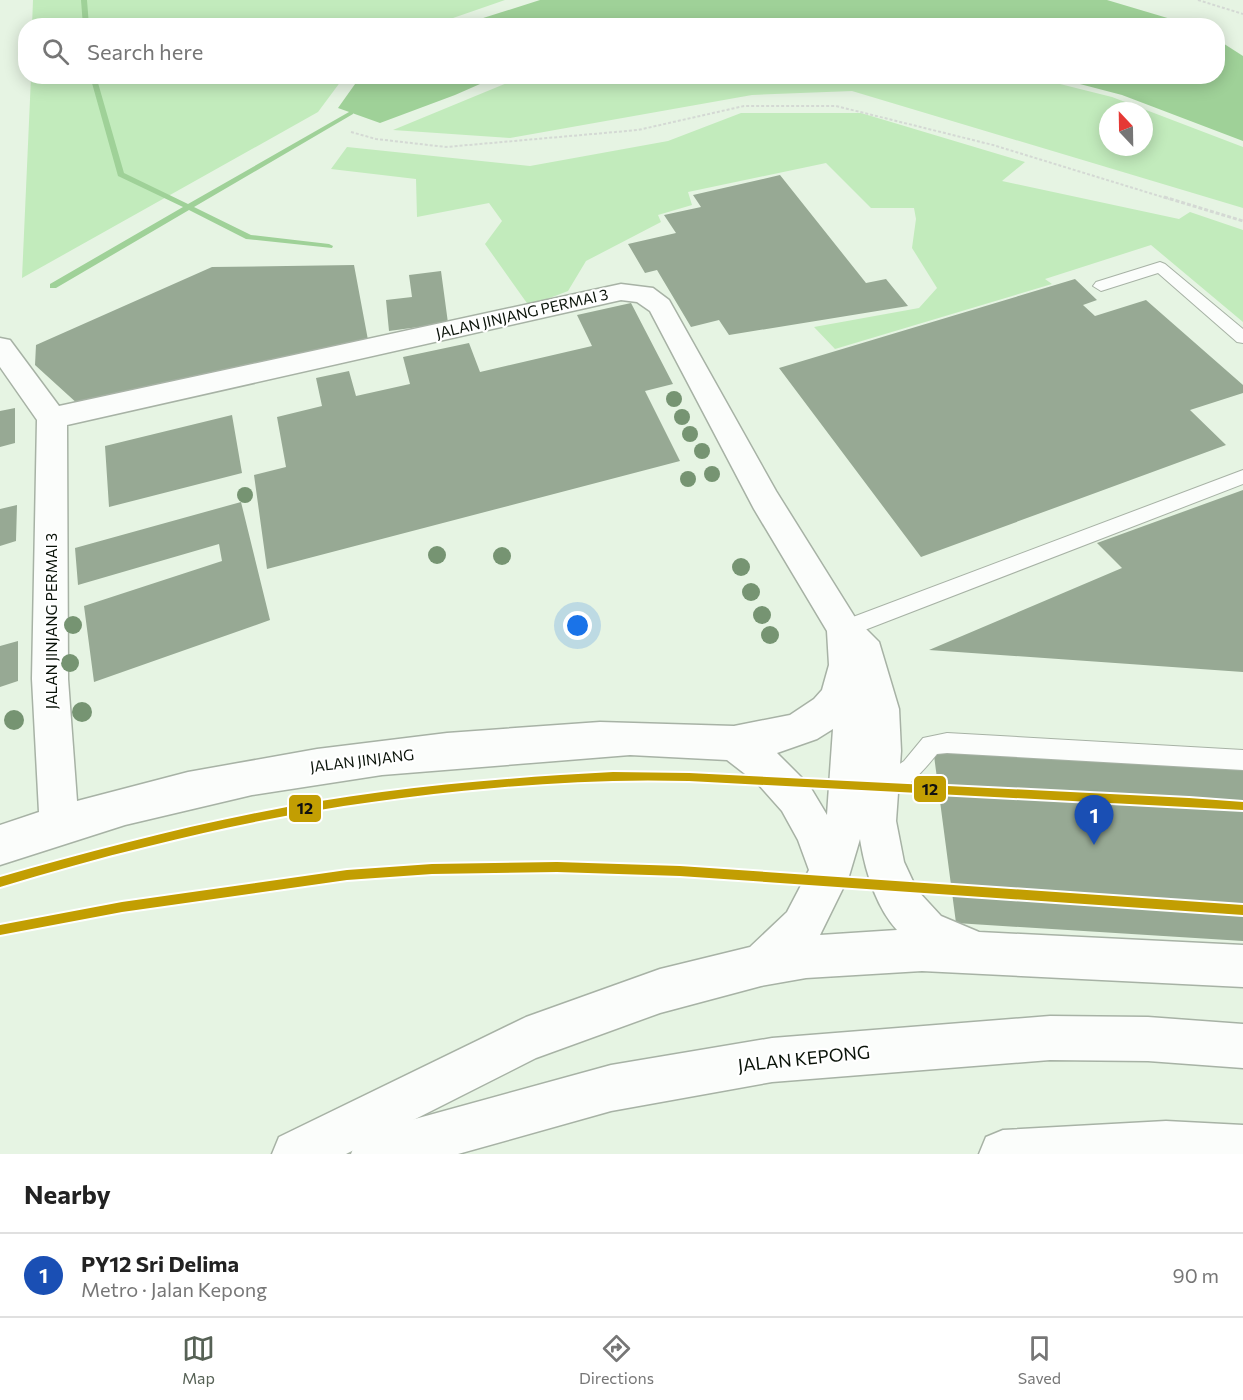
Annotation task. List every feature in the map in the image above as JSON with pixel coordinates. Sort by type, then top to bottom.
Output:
[{"type":"street","name":"JALAN JINJANG PERMAI 3","points":[[59,823],[50,679],[52,418],[621,292],[644,294],[660,306],[845,646]]},
{"type":"street","points":[[0,347],[52,418]]},
{"type":"street","points":[[760,965],[802,927],[835,862],[846,818],[852,742],[845,646],[867,653],[881,709],[882,751],[877,821],[884,863],[902,905],[927,932],[984,952]]},
{"type":"street","name":"JALAN JINJANG","points":[[0,845],[59,823],[211,784],[337,763],[470,749],[628,738],[734,743],[779,737],[813,722],[836,700],[845,646]]},
{"type":"street","points":[[734,743],[765,765],[796,795],[812,821],[830,872]]},
{"type":"street","points":[[296,1154],[526,1039],[660,991],[760,965],[817,956],[922,950],[1243,966]]},
{"type":"street","name":"JALAN KEPONG","points":[[375,1154],[611,1089],[772,1060],[1050,1038],[1148,1039],[1243,1046]]},
{"type":"street","points":[[1148,1039],[1243,1062]]},
{"type":"street","points":[[1003,1154],[1166,1144],[1243,1149]]},
{"type":"lane","points":[[1101,286],[1160,267],[1243,339]]},
{"type":"lane","points":[[845,646],[1243,477]]},
{"type":"lane","points":[[879,792],[912,768],[931,745],[948,743],[1243,760]]},
{"type":"path","points":[[1198,0],[1243,14]]},
{"type":"path","points":[[351,132],[376,139],[446,147],[638,130],[744,106],[836,106],[993,145],[1243,221]]},
{"type":"shaded area","points":[[33,0],[505,0],[453,18],[32,18]]},
{"type":"shaded area","points":[[540,0],[1107,0],[1167,18],[483,18]]},
{"type":"shaded area","points":[[1225,44],[1243,56],[1243,141],[1153,107],[1153,102],[1140,102],[1080,84],[1225,84]]},
{"type":"shaded area","points":[[31,84],[339,84],[318,112],[22,278]]},
{"type":"shaded area","points":[[355,84],[480,84],[380,123],[338,108]]},
{"type":"shaded area","points":[[505,84],[1060,84],[1125,102],[1099,102],[1099,156],[1153,156],[1153,113],[1243,147],[1243,208],[852,91],[752,95],[510,138],[393,130]]},
{"type":"shaded area","points":[[741,113],[861,113],[1025,162],[1002,181],[1179,219],[1190,212],[1243,230],[1243,322],[1151,245],[1045,279],[1052,284],[835,349],[814,327],[919,308],[937,288],[912,248],[916,219],[914,208],[871,208],[826,163],[688,192],[692,205],[658,215],[661,222],[586,261],[568,291],[529,306],[485,244],[502,221],[489,203],[417,217],[416,179],[331,169],[347,147],[530,166],[668,141]]},
{"type":"building","points":[[780,175],[866,283],[886,279],[908,306],[729,335],[719,320],[691,327],[657,270],[645,273],[628,244],[676,233],[664,215],[701,207],[693,195]]},
{"type":"building","points":[[354,265],[368,340],[79,405],[35,365],[36,345],[212,267]]},
{"type":"building","points":[[441,271],[448,323],[389,331],[386,300],[412,297],[409,275]]},
{"type":"building","points":[[1075,279],[1097,300],[1083,305],[1095,316],[1146,300],[1243,385],[1243,393],[1190,410],[1226,445],[921,557],[779,368]]},
{"type":"building","points":[[631,303],[673,384],[645,391],[680,461],[267,569],[254,475],[286,467],[277,417],[322,406],[316,378],[349,371],[356,396],[410,384],[403,357],[469,343],[480,372],[592,346],[577,315]]},
{"type":"building","points":[[15,408],[15,443],[0,447],[0,411]]},
{"type":"building","points":[[232,415],[242,473],[109,507],[105,446]]},
{"type":"building","points":[[1243,490],[1243,672],[929,650],[1122,568],[1097,543]]},
{"type":"building","points":[[241,502],[270,620],[94,682],[84,606],[222,561],[219,544],[78,585],[75,548]]},
{"type":"building","points":[[17,505],[16,541],[0,546],[0,509]]},
{"type":"building","points":[[18,641],[18,681],[0,687],[0,646]]},
{"type":"building","points":[[933,748],[1243,766],[1243,941],[956,923]]},
{"type":"waterway","points":[[84,0],[85,18]]},
{"type":"waterway","points":[[95,84],[121,174],[189,207]]},
{"type":"waterway","points":[[189,207],[351,113]]},
{"type":"waterway","points":[[53,286],[189,207]]},
{"type":"waterway","points":[[189,207],[249,237],[329,246]]},
{"type":"transit line","name":"12","points":[[0,882],[151,841],[303,809],[457,787],[535,780],[613,776],[689,777],[1243,806]]},
{"type":"transit line","name":"12","points":[[0,930],[122,907],[347,875],[432,869],[557,867],[680,871],[1243,910]]},
{"type":"place","name":"PY12 Sri Delima","points":[[1094,845]]}]
